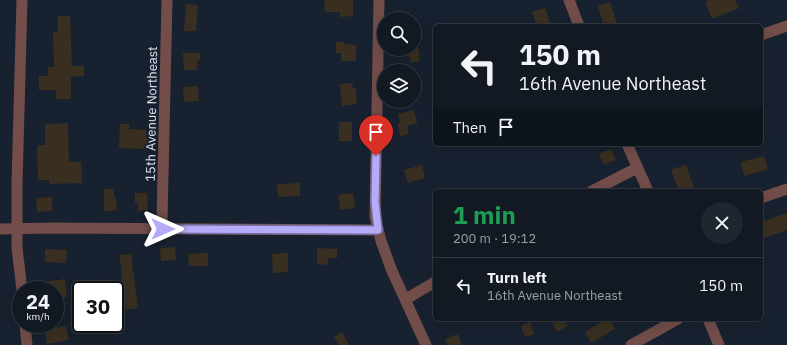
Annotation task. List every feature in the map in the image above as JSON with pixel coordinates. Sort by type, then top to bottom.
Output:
[{"type":"street","points":[[21,281],[17,248],[17,184],[22,0]]},
{"type":"street","name":"15th Avenue Northeast","points":[[163,229],[167,0]]},
{"type":"street","points":[[379,0],[375,202],[378,230],[392,271],[426,345]]},
{"type":"street","points":[[569,0],[578,24]]},
{"type":"street","points":[[763,34],[787,26]]},
{"type":"street","points":[[627,146],[647,189]]},
{"type":"street","points":[[596,189],[637,168]]},
{"type":"street","points":[[763,197],[787,189]]},
{"type":"street","points":[[0,229],[378,230]]},
{"type":"street","points":[[406,299],[433,283]]},
{"type":"street","points":[[631,345],[674,321]]},
{"type":"street","points":[[709,321],[719,345]]},
{"type":"street","points":[[26,333],[27,345]]},
{"type":"building","points":[[324,0],[353,0],[353,16],[340,17],[340,12],[325,12]]},
{"type":"building","points":[[709,0],[735,0],[739,8],[712,19],[705,2]]},
{"type":"building","points":[[610,2],[617,24],[607,24],[606,22],[603,23],[598,6]]},
{"type":"building","points":[[186,4],[198,5],[196,31],[184,31]]},
{"type":"building","points":[[545,8],[550,24],[536,24],[532,12]]},
{"type":"building","points":[[58,16],[70,16],[72,66],[84,66],[84,76],[71,77],[71,99],[56,99],[56,90],[39,90],[39,76],[48,76],[48,67],[54,67],[53,32],[58,32]]},
{"type":"building","points":[[336,42],[356,45],[356,61],[341,61],[341,53],[336,53]]},
{"type":"building","points":[[183,53],[200,53],[200,60],[197,60],[197,70],[184,70]]},
{"type":"building","points":[[409,56],[419,56],[419,62],[411,62]]},
{"type":"building","points":[[352,83],[353,88],[356,88],[357,104],[342,106],[340,84]]},
{"type":"building","points":[[198,86],[199,101],[184,102],[183,87]]},
{"type":"building","points":[[414,110],[417,123],[407,126],[409,134],[400,136],[398,114]]},
{"type":"building","points":[[339,122],[352,122],[352,141],[339,141]]},
{"type":"building","points":[[68,123],[69,162],[81,162],[82,183],[49,184],[49,180],[38,180],[37,145],[45,145],[45,124]]},
{"type":"building","points":[[120,124],[129,124],[129,129],[146,130],[146,138],[148,138],[147,149],[119,148]]},
{"type":"building","points":[[611,149],[616,160],[604,165],[599,154]]},
{"type":"building","points":[[764,156],[768,169],[744,176],[741,162]]},
{"type":"building","points":[[422,165],[425,178],[408,183],[404,170]]},
{"type":"building","points":[[686,165],[694,189],[678,189],[671,170]]},
{"type":"building","points":[[300,183],[300,196],[278,197],[277,184]]},
{"type":"building","points":[[104,189],[114,189],[114,198],[116,198],[117,210],[104,211]]},
{"type":"building","points":[[135,193],[147,193],[148,210],[138,211],[138,203],[135,203]]},
{"type":"building","points":[[353,193],[355,208],[340,210],[338,195]]},
{"type":"building","points":[[52,197],[52,211],[37,212],[36,198]]},
{"type":"building","points":[[787,213],[787,230],[763,238],[763,221]]},
{"type":"building","points":[[175,247],[176,260],[161,261],[160,248]]},
{"type":"building","points":[[317,248],[337,249],[337,258],[328,258],[328,265],[317,264]]},
{"type":"building","points":[[45,249],[67,250],[66,263],[45,262]]},
{"type":"building","points":[[208,253],[208,266],[189,266],[188,254]]},
{"type":"building","points":[[288,253],[288,272],[273,273],[272,254]]},
{"type":"building","points":[[131,254],[138,308],[126,310],[124,281],[122,281],[122,266],[119,255]]},
{"type":"building","points":[[65,279],[67,297],[64,298],[64,281],[49,281]]},
{"type":"building","points":[[552,321],[565,321],[568,326],[557,332]]},
{"type":"building","points":[[603,321],[610,321],[615,329],[591,343],[585,332]]},
{"type":"building","points":[[530,322],[534,334],[525,337],[521,326]]},
{"type":"building","points":[[64,326],[66,326],[69,340],[47,344],[46,333],[64,333]]},
{"type":"building","points":[[342,332],[349,345],[339,345],[334,337]]},
{"type":"building","points":[[458,334],[462,345],[448,345],[445,339]]},
{"type":"route","points":[[163,229],[378,230],[375,202],[376,156]]}]
